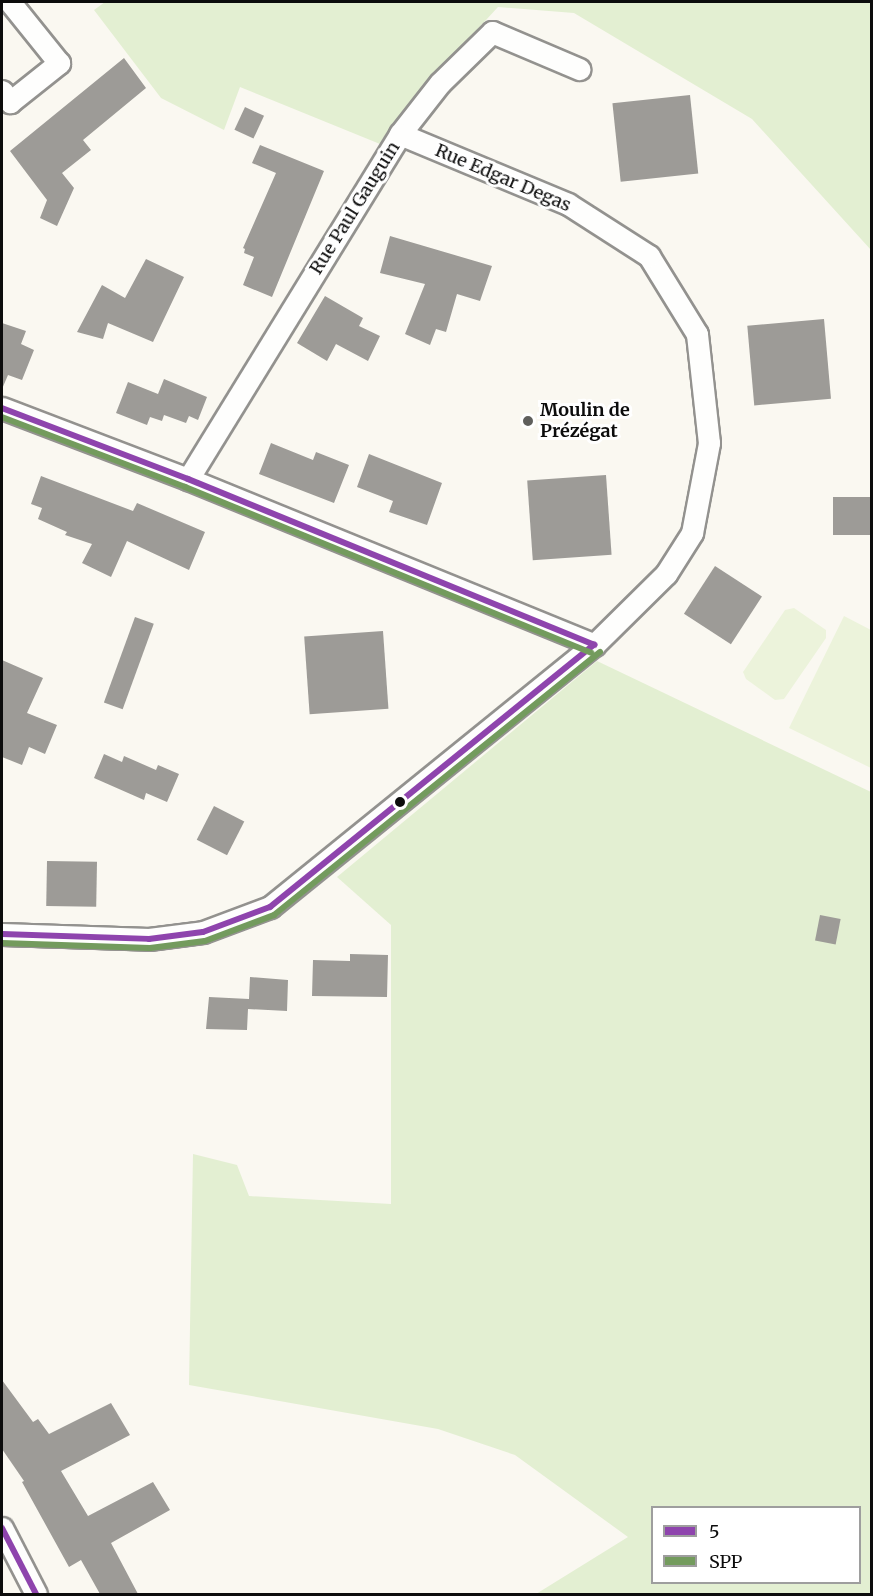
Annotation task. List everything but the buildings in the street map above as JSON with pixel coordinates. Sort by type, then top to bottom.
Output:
[{"type":"street","points":[[2,91],[10,102],[59,63],[10,2]]},
{"type":"street","name":"Rue Paul Gauguin","points":[[188,479],[400,134],[440,83],[492,32],[579,69]]},
{"type":"street","name":"Rue Edgar Degas","points":[[2,934],[149,939],[203,932],[270,907],[594,645],[666,574],[692,533],[709,443],[697,334],[649,255],[568,204],[400,134]]},
{"type":"street","points":[[2,408],[188,479],[594,645]]},
{"type":"street","points":[[2,1528],[36,1594]]},
{"type":"green space","points":[[105,2],[871,2],[871,250],[752,119],[574,13],[498,7],[426,85],[380,144],[240,87],[224,130],[161,98],[94,10]]},
{"type":"green space","points":[[794,608],[826,630],[826,638],[784,699],[775,700],[746,679],[743,672],[785,610]]},
{"type":"green space","points":[[844,616],[871,630],[871,768],[789,728]]},
{"type":"green space","points":[[597,661],[871,792],[871,1594],[536,1594],[628,1537],[515,1455],[438,1429],[189,1385],[193,1154],[237,1165],[249,1196],[391,1204],[391,925],[337,877]]},
{"type":"transit line","name":"5","points":[[2,408],[188,479],[594,645]]},
{"type":"transit line","name":"SPP","points":[[2,417],[185,487],[591,653]]},
{"type":"transit line","name":"5","points":[[2,934],[149,939],[203,932],[270,907],[594,645]]},
{"type":"transit line","name":"SPP","points":[[2,943],[150,948],[205,941],[274,915],[600,652]]},
{"type":"transit line","name":"5","points":[[2,1528],[36,1594]]},
{"type":"place","name":"Moulin de Prézégat","points":[[528,421]]}]
